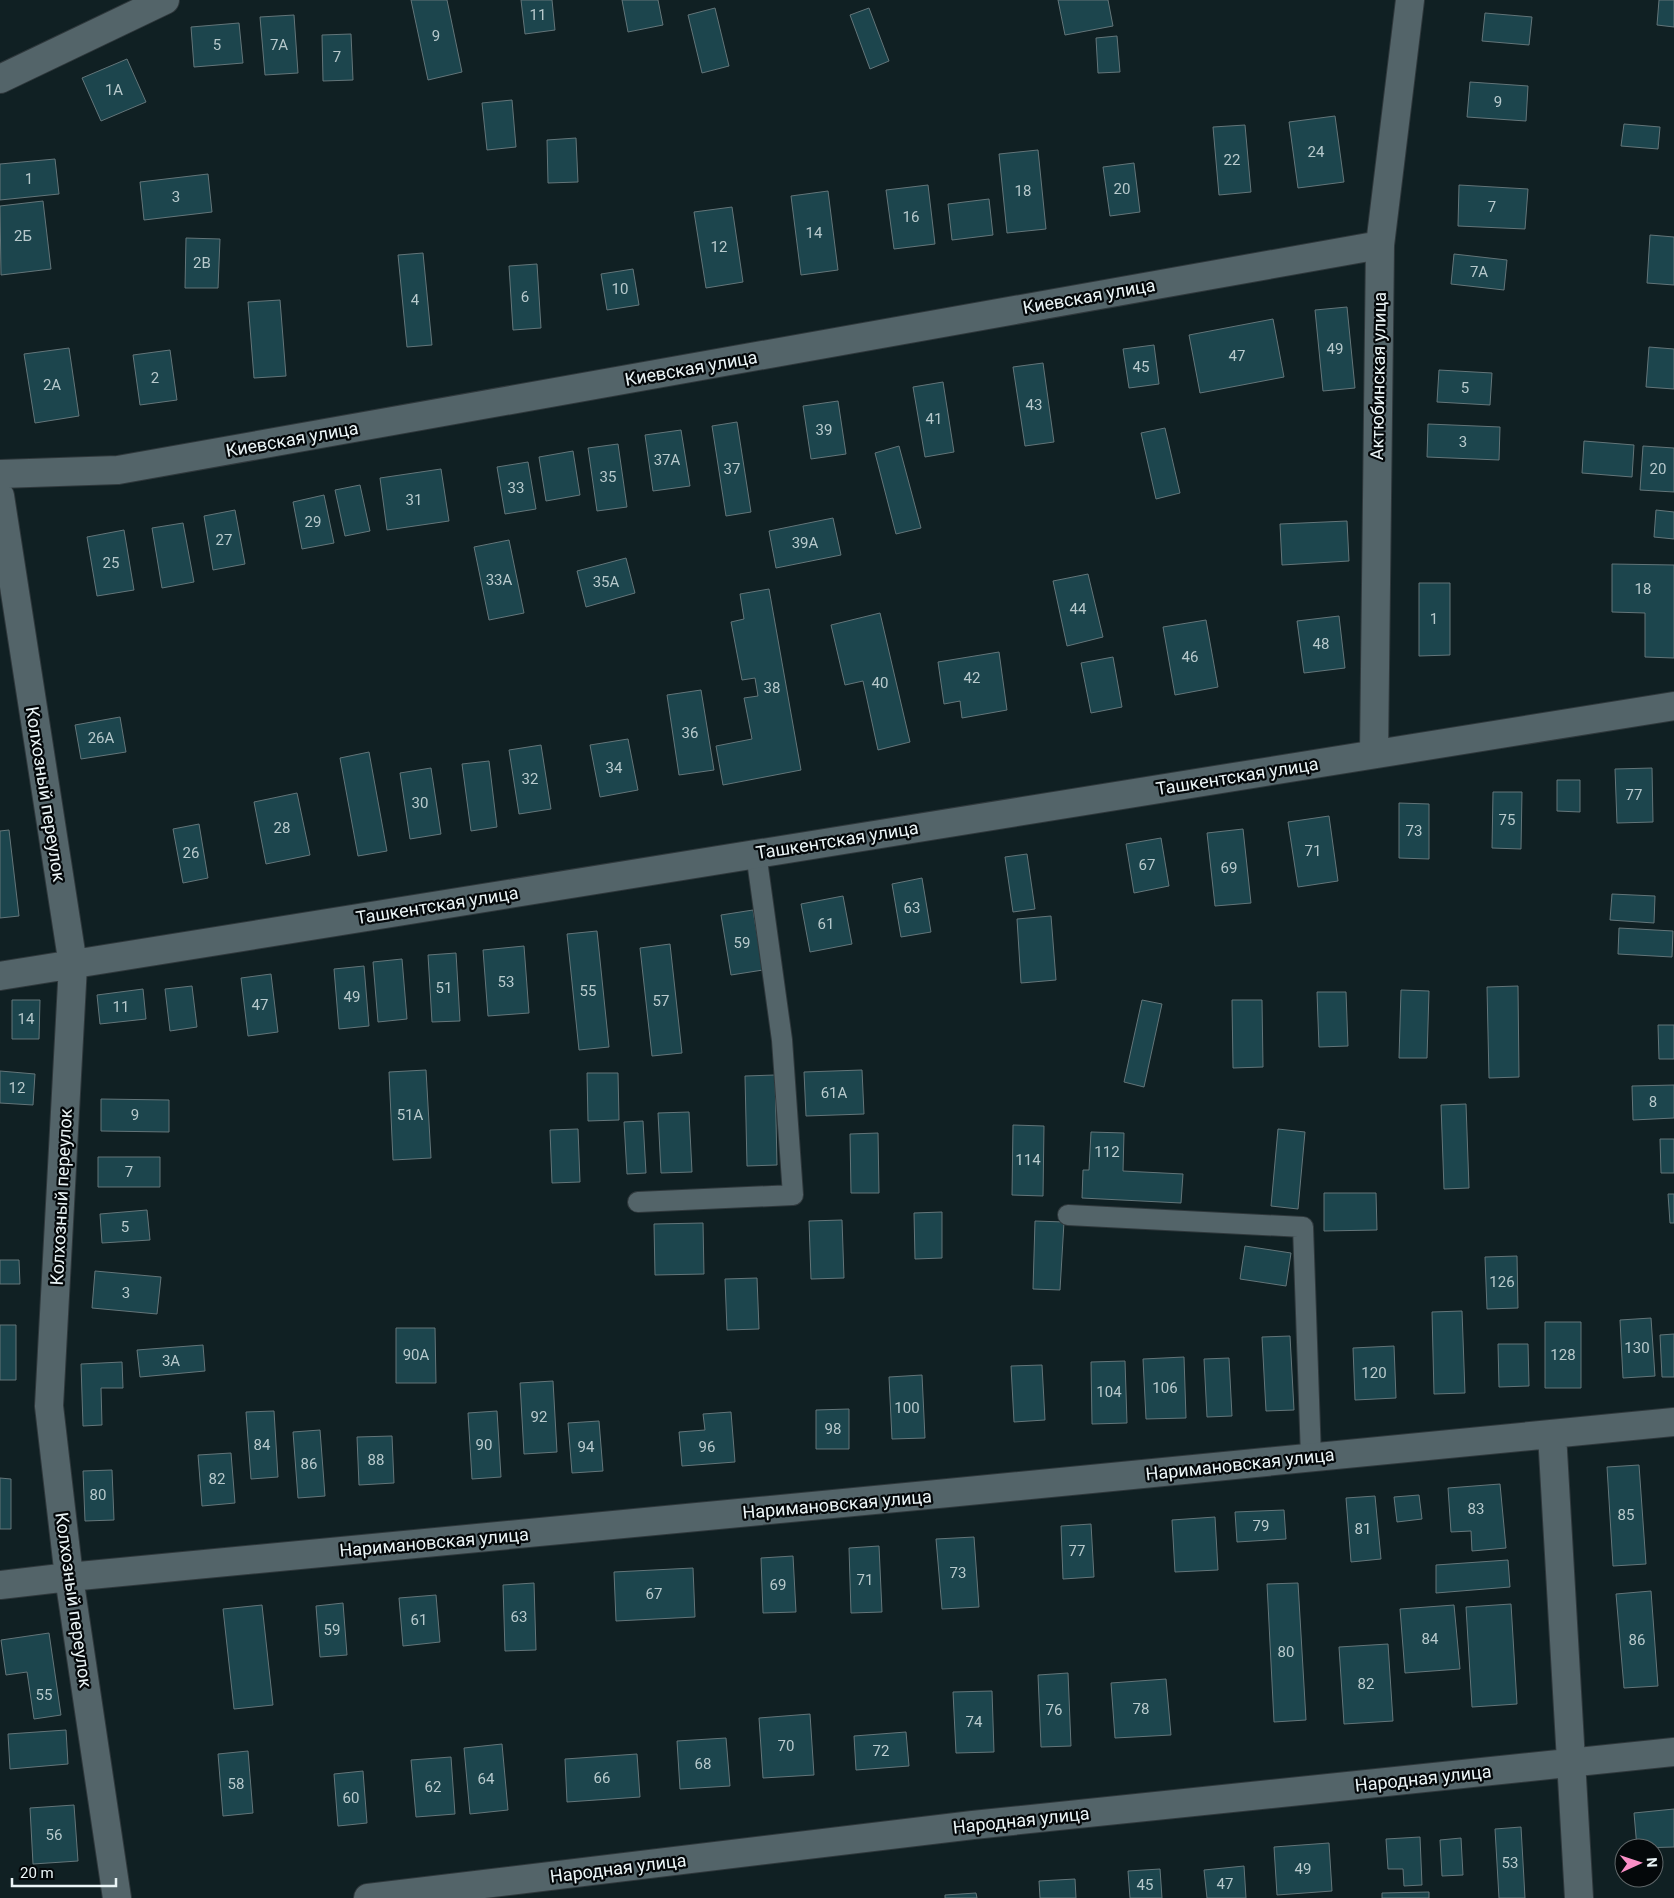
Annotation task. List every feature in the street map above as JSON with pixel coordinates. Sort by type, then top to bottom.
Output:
[{"type":"street","points":[[0,79],[165,0]]},
{"type":"street","name":"Актюбинская улица","points":[[1374,754],[1380,245],[1410,0]]},
{"type":"street","name":"Киевская улица","points":[[0,474],[118,470],[1380,245]]},
{"type":"street","name":"Колхозный переулок","points":[[0,496],[73,964],[50,1406],[69,1577],[117,1898]]},
{"type":"street","name":"Ташкентская улица","points":[[0,976],[1674,706]]},
{"type":"street","name":"Наримановская улица","points":[[0,1585],[1674,1422]]},
{"type":"street","points":[[1552,1434],[1579,1898]]},
{"type":"street","name":"Народная улица","points":[[368,1898],[973,1825],[1674,1752]]},
{"type":"lane","points":[[638,1202],[793,1195],[782,1040],[756,853]]},
{"type":"lane","points":[[1068,1214],[1303,1227],[1311,1457]]},
{"type":"building","points":[[411,0],[447,0],[462,72],[428,80]]},
{"type":"building","points":[[521,0],[552,0],[555,30],[525,34]]},
{"type":"building","points":[[622,0],[658,0],[663,25],[628,32]]},
{"type":"building","points":[[1058,0],[1108,0],[1113,26],[1065,35]]},
{"type":"building","points":[[1659,0],[1674,0],[1674,27],[1657,25]]},
{"type":"building","points":[[715,8],[729,66],[702,73],[688,15]]},
{"type":"building","points":[[869,8],[889,61],[870,69],[850,15]]},
{"type":"building","points":[[1485,13],[1532,17],[1529,45],[1482,41]]},
{"type":"building","points":[[294,15],[298,73],[265,75],[260,17]]},
{"type":"building","points":[[239,23],[243,63],[194,67],[191,27]]},
{"type":"building","points":[[351,34],[353,80],[323,81],[322,35]]},
{"type":"building","points":[[1117,36],[1120,72],[1098,73],[1096,38]]},
{"type":"building","points":[[127,59],[146,102],[101,121],[82,78]]},
{"type":"building","points":[[1470,82],[1528,86],[1526,121],[1467,117]]},
{"type":"building","points":[[512,100],[516,147],[487,150],[482,103]]},
{"type":"building","points":[[1335,116],[1344,182],[1298,188],[1289,122]]},
{"type":"building","points":[[1624,124],[1660,127],[1658,149],[1621,146]]},
{"type":"building","points":[[1245,125],[1251,192],[1219,195],[1213,127]]},
{"type":"building","points":[[576,138],[578,182],[548,183],[547,140]]},
{"type":"building","points":[[1038,150],[1046,229],[1007,233],[999,154]]},
{"type":"building","points":[[55,159],[59,194],[0,200],[0,164]]},
{"type":"building","points":[[1134,163],[1140,212],[1110,216],[1103,167]]},
{"type":"building","points":[[208,174],[212,212],[144,220],[140,182]]},
{"type":"building","points":[[928,185],[935,244],[894,249],[886,190]]},
{"type":"building","points":[[1459,185],[1528,189],[1525,229],[1458,226]]},
{"type":"building","points":[[828,191],[838,270],[801,275],[791,196]]},
{"type":"building","points":[[989,199],[993,235],[952,240],[948,204]]},
{"type":"building","points":[[43,201],[51,269],[1,275],[0,206]]},
{"type":"building","points":[[732,207],[743,282],[706,288],[694,212]]},
{"type":"building","points":[[1650,235],[1674,237],[1674,285],[1647,283]]},
{"type":"building","points":[[186,238],[220,239],[218,288],[185,288]]},
{"type":"building","points":[[423,253],[432,345],[407,347],[398,255]]},
{"type":"building","points":[[1454,254],[1507,260],[1504,290],[1451,284]]},
{"type":"building","points":[[537,264],[541,328],[513,330],[509,266]]},
{"type":"building","points":[[633,269],[639,305],[607,310],[601,274]]},
{"type":"building","points":[[280,300],[286,376],[254,378],[248,302]]},
{"type":"building","points":[[1347,307],[1355,388],[1323,391],[1315,310]]},
{"type":"building","points":[[1273,319],[1284,377],[1200,393],[1189,335]]},
{"type":"building","points":[[1154,345],[1159,384],[1129,388],[1123,349]]},
{"type":"building","points":[[1649,347],[1674,349],[1674,389],[1646,387]]},
{"type":"building","points":[[69,348],[79,416],[35,423],[24,354]]},
{"type":"building","points":[[170,350],[177,400],[140,405],[133,355]]},
{"type":"building","points":[[1043,363],[1054,442],[1025,446],[1013,367]]},
{"type":"building","points":[[1439,370],[1492,373],[1490,405],[1437,402]]},
{"type":"building","points":[[943,382],[954,452],[925,457],[913,387]]},
{"type":"building","points":[[838,401],[846,454],[811,459],[803,406]]},
{"type":"building","points":[[737,422],[751,512],[726,516],[712,426]]},
{"type":"building","points":[[1428,424],[1500,427],[1499,460],[1427,457]]},
{"type":"building","points":[[1165,428],[1180,493],[1156,499],[1141,433]]},
{"type":"building","points":[[681,430],[690,486],[653,491],[645,435]]},
{"type":"building","points":[[1584,441],[1634,445],[1632,477],[1582,473]]},
{"type":"building","points":[[618,444],[627,507],[597,511],[588,448]]},
{"type":"building","points":[[899,446],[921,528],[896,534],[875,453]]},
{"type":"building","points":[[1643,446],[1674,448],[1674,492],[1640,490]]},
{"type":"building","points":[[573,451],[580,495],[546,501],[539,457]]},
{"type":"building","points":[[528,462],[536,509],[505,514],[497,467]]},
{"type":"building","points":[[441,469],[449,521],[387,530],[380,478]]},
{"type":"building","points":[[360,485],[370,531],[345,536],[335,490]]},
{"type":"building","points":[[324,495],[334,543],[302,549],[293,502]]},
{"type":"building","points":[[235,510],[245,564],[213,570],[204,516]]},
{"type":"building","points":[[1656,510],[1674,512],[1674,539],[1654,537]]},
{"type":"building","points":[[833,518],[841,555],[776,568],[769,531]]},
{"type":"building","points":[[1347,521],[1349,561],[1282,565],[1280,524]]},
{"type":"building","points":[[183,523],[194,582],[162,588],[152,528]]},
{"type":"building","points":[[124,530],[134,590],[97,596],[87,537]]},
{"type":"building","points":[[509,540],[524,613],[489,620],[474,547]]},
{"type":"building","points":[[626,558],[635,593],[586,607],[577,571]]},
{"type":"building","points":[[1612,564],[1674,565],[1674,658],[1645,657],[1645,613],[1612,612]]},
{"type":"building","points":[[1088,574],[1103,637],[1067,646],[1053,581]]},
{"type":"building","points":[[1419,583],[1450,583],[1450,655],[1419,656]]},
{"type":"building","points":[[769,589],[801,770],[723,785],[716,746],[752,739],[744,698],[758,696],[755,678],[742,680],[731,622],[744,619],[740,594]]},
{"type":"building","points":[[880,613],[910,742],[878,750],[863,681],[845,685],[831,625]]},
{"type":"building","points":[[1339,616],[1345,668],[1304,673],[1297,621]]},
{"type":"building","points":[[1206,620],[1218,687],[1175,695],[1163,627]]},
{"type":"building","points":[[999,652],[1007,710],[962,718],[960,701],[944,704],[938,662]]},
{"type":"building","points":[[1113,657],[1122,707],[1091,713],[1081,663]]},
{"type":"building","points":[[701,690],[714,770],[679,775],[667,695]]},
{"type":"building","points":[[120,717],[126,752],[81,759],[75,725]]},
{"type":"building","points":[[628,739],[638,790],[600,797],[590,745]]},
{"type":"building","points":[[541,745],[551,809],[519,814],[509,750]]},
{"type":"building","points":[[369,752],[387,851],[358,856],[340,758]]},
{"type":"building","points":[[489,761],[497,827],[471,831],[462,764]]},
{"type":"building","points":[[431,768],[441,834],[410,839],[400,773]]},
{"type":"building","points":[[1652,768],[1653,822],[1617,823],[1615,769]]},
{"type":"building","points":[[1557,780],[1580,780],[1580,812],[1557,811]]},
{"type":"building","points":[[1493,792],[1522,792],[1521,849],[1492,848]]},
{"type":"building","points":[[297,793],[310,855],[266,864],[254,802]]},
{"type":"building","points":[[1399,803],[1429,804],[1429,859],[1399,858]]},
{"type":"building","points":[[1329,816],[1338,881],[1298,887],[1288,822]]},
{"type":"building","points":[[199,824],[208,878],[183,883],[173,829]]},
{"type":"building","points":[[1243,829],[1251,903],[1215,906],[1207,833]]},
{"type":"building","points":[[9,830],[19,916],[0,918],[0,831]]},
{"type":"building","points":[[1161,838],[1169,886],[1134,893],[1126,844]]},
{"type":"building","points":[[1027,854],[1035,909],[1013,912],[1005,857]]},
{"type":"building","points":[[922,878],[931,932],[901,937],[892,884]]},
{"type":"building","points":[[1612,894],[1655,896],[1654,923],[1610,920]]},
{"type":"building","points":[[843,896],[852,944],[810,952],[801,904]]},
{"type":"building","points":[[753,910],[763,970],[731,975],[721,915]]},
{"type":"building","points":[[1051,916],[1056,980],[1021,983],[1017,919]]},
{"type":"building","points":[[1619,928],[1673,931],[1672,957],[1618,954]]},
{"type":"building","points":[[597,931],[609,1047],[579,1050],[567,934]]},
{"type":"building","points":[[670,944],[682,1053],[652,1056],[640,948]]},
{"type":"building","points":[[524,946],[529,1013],[488,1016],[483,950]]},
{"type":"building","points":[[456,953],[460,1021],[432,1022],[428,955]]},
{"type":"building","points":[[402,959],[407,1019],[378,1022],[373,962]]},
{"type":"building","points":[[364,966],[369,1026],[339,1029],[334,969]]},
{"type":"building","points":[[271,974],[278,1032],[248,1036],[241,978]]},
{"type":"building","points":[[192,986],[197,1027],[170,1031],[165,989]]},
{"type":"building","points":[[1518,986],[1519,1077],[1489,1078],[1487,987]]},
{"type":"building","points":[[143,989],[146,1019],[100,1024],[97,995]]},
{"type":"building","points":[[1401,990],[1429,991],[1427,1058],[1399,1058]]},
{"type":"building","points":[[1317,992],[1346,992],[1348,1046],[1319,1047]]},
{"type":"building","points":[[12,1000],[40,1000],[39,1039],[12,1039]]},
{"type":"building","points":[[1142,1000],[1162,1004],[1144,1087],[1124,1082]]},
{"type":"building","points":[[1232,1000],[1262,1000],[1263,1067],[1233,1068]]},
{"type":"building","points":[[1658,1025],[1674,1025],[1674,1059],[1659,1059]]},
{"type":"building","points":[[426,1070],[431,1158],[393,1160],[389,1072]]},
{"type":"building","points":[[862,1070],[864,1114],[806,1116],[804,1072]]},
{"type":"building","points":[[0,1071],[35,1074],[33,1105],[0,1103]]},
{"type":"building","points":[[587,1073],[618,1073],[619,1120],[588,1121]]},
{"type":"building","points":[[775,1075],[777,1165],[747,1166],[745,1076]]},
{"type":"building","points":[[1674,1085],[1674,1118],[1633,1120],[1632,1086]]},
{"type":"building","points":[[101,1099],[169,1100],[169,1132],[101,1131]]},
{"type":"building","points":[[1466,1104],[1469,1188],[1444,1189],[1441,1105]]},
{"type":"building","points":[[689,1112],[692,1172],[661,1173],[658,1113]]},
{"type":"building","points":[[643,1121],[646,1173],[627,1174],[624,1122]]},
{"type":"building","points":[[1013,1125],[1044,1126],[1043,1196],[1012,1195]]},
{"type":"building","points":[[578,1129],[580,1182],[552,1183],[550,1130]]},
{"type":"building","points":[[1278,1129],[1305,1132],[1298,1209],[1271,1206]]},
{"type":"building","points":[[1091,1132],[1124,1133],[1123,1171],[1183,1174],[1181,1203],[1082,1198],[1083,1170],[1089,1170]]},
{"type":"building","points":[[878,1133],[879,1193],[851,1193],[850,1134]]},
{"type":"building","points":[[1660,1139],[1674,1139],[1674,1173],[1661,1173]]},
{"type":"building","points":[[98,1157],[160,1157],[160,1187],[98,1187]]},
{"type":"building","points":[[1324,1193],[1376,1193],[1377,1230],[1324,1231]]},
{"type":"building","points":[[1668,1194],[1674,1194],[1674,1223],[1670,1223]]},
{"type":"building","points":[[147,1210],[150,1240],[102,1243],[100,1214]]},
{"type":"building","points":[[942,1212],[942,1258],[915,1259],[914,1213]]},
{"type":"building","points":[[842,1220],[844,1278],[811,1279],[809,1221]]},
{"type":"building","points":[[1035,1221],[1064,1222],[1060,1290],[1033,1289]]},
{"type":"building","points":[[703,1223],[704,1274],[655,1275],[654,1224]]},
{"type":"building","points":[[1245,1246],[1291,1253],[1286,1286],[1240,1279]]},
{"type":"building","points":[[1517,1256],[1518,1308],[1487,1309],[1485,1257]]},
{"type":"building","points":[[0,1260],[19,1260],[20,1284],[0,1284]]},
{"type":"building","points":[[95,1271],[161,1277],[157,1314],[92,1308]]},
{"type":"building","points":[[757,1278],[759,1329],[727,1330],[725,1279]]},
{"type":"building","points":[[1462,1311],[1465,1393],[1434,1394],[1432,1312]]},
{"type":"building","points":[[1651,1318],[1655,1376],[1623,1378],[1620,1320]]},
{"type":"building","points":[[1545,1322],[1581,1322],[1581,1388],[1545,1388]]},
{"type":"building","points":[[0,1325],[16,1325],[16,1380],[0,1380]]},
{"type":"building","points":[[396,1328],[435,1328],[436,1383],[396,1383]]},
{"type":"building","points":[[1674,1334],[1674,1377],[1662,1377],[1660,1335]]},
{"type":"building","points":[[1290,1336],[1294,1410],[1266,1411],[1262,1337]]},
{"type":"building","points":[[1498,1344],[1528,1344],[1529,1386],[1499,1387]]},
{"type":"building","points":[[203,1345],[205,1371],[140,1377],[137,1350]]},
{"type":"building","points":[[1394,1346],[1396,1398],[1355,1400],[1353,1348]]},
{"type":"building","points":[[1184,1357],[1186,1418],[1146,1419],[1143,1359]]},
{"type":"building","points":[[1229,1358],[1232,1416],[1207,1417],[1204,1359]]},
{"type":"building","points":[[1125,1361],[1127,1423],[1092,1424],[1091,1362]]},
{"type":"building","points":[[122,1362],[123,1388],[101,1388],[102,1425],[83,1426],[81,1364]]},
{"type":"building","points":[[1042,1365],[1045,1420],[1014,1422],[1011,1366]]},
{"type":"building","points":[[922,1375],[925,1438],[892,1439],[889,1377]]},
{"type":"building","points":[[553,1381],[557,1452],[524,1454],[520,1383]]},
{"type":"building","points":[[849,1409],[849,1449],[816,1449],[816,1410]]},
{"type":"building","points":[[274,1411],[278,1477],[251,1479],[246,1412]]},
{"type":"building","points":[[497,1411],[501,1477],[472,1479],[468,1413]]},
{"type":"building","points":[[731,1412],[735,1462],[682,1466],[679,1432],[705,1430],[703,1414]]},
{"type":"building","points":[[599,1421],[603,1471],[572,1473],[568,1423]]},
{"type":"building","points":[[320,1430],[325,1496],[298,1498],[293,1432]]},
{"type":"building","points":[[392,1436],[394,1483],[359,1485],[357,1437]]},
{"type":"building","points":[[231,1453],[235,1503],[202,1506],[198,1455]]},
{"type":"building","points":[[1639,1465],[1646,1564],[1613,1566],[1607,1467]]},
{"type":"building","points":[[112,1470],[114,1520],[85,1521],[83,1471]]},
{"type":"building","points":[[0,1478],[11,1479],[11,1529],[0,1529]]},
{"type":"building","points":[[1500,1484],[1506,1548],[1472,1551],[1471,1531],[1451,1532],[1448,1488]]},
{"type":"building","points":[[1419,1495],[1422,1519],[1397,1522],[1394,1497]]},
{"type":"building","points":[[1375,1496],[1381,1559],[1351,1562],[1346,1498]]},
{"type":"building","points":[[1284,1510],[1286,1539],[1237,1542],[1235,1512]]},
{"type":"building","points":[[1215,1517],[1218,1570],[1175,1572],[1172,1520]]},
{"type":"building","points":[[1091,1524],[1094,1577],[1063,1579],[1061,1526]]},
{"type":"building","points":[[974,1537],[979,1607],[942,1609],[936,1539]]},
{"type":"building","points":[[879,1546],[882,1612],[851,1613],[849,1548]]},
{"type":"building","points":[[793,1556],[796,1612],[763,1613],[761,1558]]},
{"type":"building","points":[[1508,1560],[1510,1587],[1436,1593],[1436,1565]]},
{"type":"building","points":[[693,1568],[695,1617],[616,1621],[614,1572]]},
{"type":"building","points":[[534,1583],[536,1650],[505,1651],[503,1585]]},
{"type":"building","points":[[1298,1583],[1306,1720],[1274,1722],[1267,1584]]},
{"type":"building","points":[[1651,1591],[1658,1686],[1624,1688],[1616,1594]]},
{"type":"building","points":[[436,1595],[440,1642],[403,1646],[399,1598]]},
{"type":"building","points":[[343,1603],[347,1655],[320,1657],[316,1606]]},
{"type":"building","points":[[1511,1604],[1517,1704],[1472,1707],[1466,1607]]},
{"type":"building","points":[[262,1605],[273,1705],[234,1709],[223,1609]]},
{"type":"building","points":[[1454,1605],[1460,1669],[1405,1673],[1400,1609]]},
{"type":"building","points":[[49,1633],[61,1715],[34,1719],[27,1672],[6,1675],[1,1640]]},
{"type":"building","points":[[1388,1644],[1393,1721],[1344,1724],[1339,1647]]},
{"type":"building","points":[[1068,1673],[1071,1746],[1041,1747],[1038,1675]]},
{"type":"building","points":[[1166,1679],[1171,1735],[1115,1738],[1111,1683]]},
{"type":"building","points":[[992,1691],[994,1752],[956,1753],[953,1692]]},
{"type":"building","points":[[810,1714],[814,1775],[763,1778],[759,1718]]},
{"type":"building","points":[[66,1730],[68,1764],[10,1769],[8,1734]]},
{"type":"building","points":[[906,1732],[909,1766],[856,1770],[854,1736]]},
{"type":"building","points":[[726,1738],[730,1786],[680,1789],[677,1741]]},
{"type":"building","points":[[502,1744],[508,1810],[470,1814],[464,1748]]},
{"type":"building","points":[[248,1751],[253,1813],[223,1816],[218,1754]]},
{"type":"building","points":[[637,1754],[640,1797],[567,1802],[565,1759]]},
{"type":"building","points":[[451,1757],[455,1814],[416,1817],[411,1760]]},
{"type":"building","points":[[363,1771],[367,1823],[338,1826],[334,1774]]},
{"type":"building","points":[[74,1805],[78,1861],[33,1864],[30,1808]]},
{"type":"building","points":[[1674,1809],[1674,1847],[1664,1847],[1664,1838],[1636,1838],[1634,1813]]},
{"type":"building","points":[[1521,1827],[1525,1898],[1499,1898],[1495,1829]]},
{"type":"building","points":[[1420,1837],[1422,1885],[1404,1886],[1403,1869],[1388,1869],[1386,1839]]},
{"type":"building","points":[[1461,1838],[1463,1875],[1442,1876],[1440,1840]]},
{"type":"building","points":[[1329,1843],[1332,1891],[1277,1895],[1274,1847]]},
{"type":"building","points":[[1244,1866],[1246,1898],[1207,1898],[1204,1870]]},
{"type":"building","points":[[1160,1869],[1162,1898],[1130,1898],[1128,1871]]},
{"type":"building","points":[[1075,1879],[1076,1898],[1040,1898],[1039,1881]]},
{"type":"building","points":[[1429,1892],[1429,1898],[1382,1898],[1382,1893]]},
{"type":"building","points":[[976,1893],[977,1898],[945,1898],[945,1895]]}]
